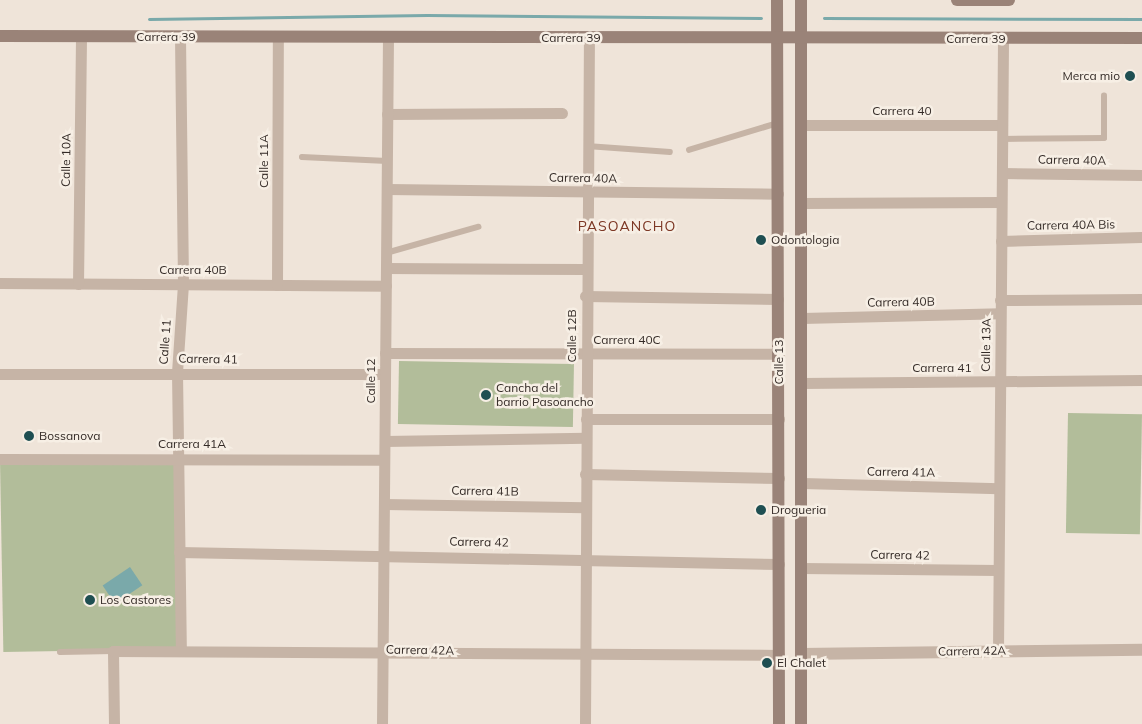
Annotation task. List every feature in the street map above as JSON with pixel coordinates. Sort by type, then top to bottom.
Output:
[{"type":"main road","points":[[957,0],[1008,0]]},
{"type":"main road","name":"Calle 13","points":[[777,4],[779,724]]},
{"type":"main road","name":"Calle 13","points":[[802,5],[802,724]]},
{"type":"main road","name":"Carrera 39","points":[[0,36],[589,38],[778,34],[1003,39],[1142,38]]},
{"type":"street","name":"Calle 10A","points":[[78,284],[81,37]]},
{"type":"street","name":"Calle 11","points":[[180,37],[183,284],[177,372],[181,649]]},
{"type":"street","name":"Calle 11A","points":[[277,285],[278,37]]},
{"type":"street","name":"Calle 12","points":[[382,724],[388,38]]},
{"type":"street","name":"Calle 12B","points":[[585,724],[585,269],[589,38]]},
{"type":"street","name":"Calle 13A","points":[[998,651],[1003,39]]},
{"type":"street","points":[[387,114],[562,113]]},
{"type":"street","name":"Carrera 40","points":[[802,125],[1002,125]]},
{"type":"street","name":"Carrera 40A","points":[[1002,174],[1142,175]]},
{"type":"street","name":"Carrera 40A","points":[[387,189],[778,194]]},
{"type":"street","points":[[802,203],[1001,202]]},
{"type":"street","name":"Carrera 40A Bis","points":[[1001,241],[1142,238]]},
{"type":"street","points":[[386,268],[585,269]]},
{"type":"street","name":"Carrera 40B","points":[[0,283],[386,286]]},
{"type":"street","points":[[585,296],[778,299]]},
{"type":"street","points":[[1000,300],[1142,299]]},
{"type":"street","name":"Carrera 40B","points":[[802,318],[1000,313]]},
{"type":"street","name":"Carrera 40C","points":[[385,353],[779,354]]},
{"type":"street","name":"Carrera 41","points":[[0,374],[177,372],[385,374]]},
{"type":"street","name":"Carrera 41","points":[[802,383],[1142,380]]},
{"type":"street","points":[[586,419],[779,419]]},
{"type":"street","points":[[384,441],[586,438]]},
{"type":"street","name":"Carrera 41A","points":[[0,458],[384,460]]},
{"type":"street","points":[[585,474],[779,478]]},
{"type":"street","name":"Carrera 41A","points":[[802,483],[999,488]]},
{"type":"street","name":"Carrera 41B","points":[[384,504],[585,507]]},
{"type":"street","name":"Carrera 42","points":[[179,552],[585,558],[779,564]]},
{"type":"street","name":"Carrera 42","points":[[801,568],[998,570]]},
{"type":"street","name":"Carrera 42A","points":[[113,651],[383,649],[779,655]]},
{"type":"street","name":"Carrera 42A","points":[[801,654],[1142,650]]},
{"type":"street","points":[[113,651],[114,724]]},
{"type":"lane","points":[[1002,139],[1104,138],[1104,96]]},
{"type":"lane","points":[[689,150],[778,123]]},
{"type":"lane","points":[[587,146],[670,152]]},
{"type":"lane","points":[[302,157],[387,161]]},
{"type":"lane","points":[[386,253],[478,227]]},
{"type":"lane","name":"Carrera 42A","points":[[60,652],[113,651]]},
{"type":"green space","name":"Cancha del barrio Pasoancho","points":[[399,361],[574,364],[573,427],[398,424]]},
{"type":"green space","points":[[1068,413],[1142,414],[1140,534],[1066,533]]},
{"type":"green space","name":"Los Castores","points":[[178,458],[181,649],[3,652],[0,461]]},
{"type":"water","points":[[130,567],[142,585],[115,604],[103,585]]},
{"type":"waterway","points":[[149,19],[427,15],[761,18]]},
{"type":"waterway","points":[[824,18],[1142,19]]},
{"type":"place","name":"Merca mio","points":[[1130,76]]},
{"type":"place","name":"Odontologia","points":[[761,240]]},
{"type":"place","name":"Cancha del barrio Pasoancho","points":[[486,395]]},
{"type":"place","name":"Bossanova","points":[[29,436]]},
{"type":"place","name":"Drogueria","points":[[761,510]]},
{"type":"place","name":"Los Castores","points":[[90,600]]},
{"type":"place","name":"El Chalet","points":[[767,663]]},
{"type":"district","name":"PASOANCHO","points":[[627,226]]}]
